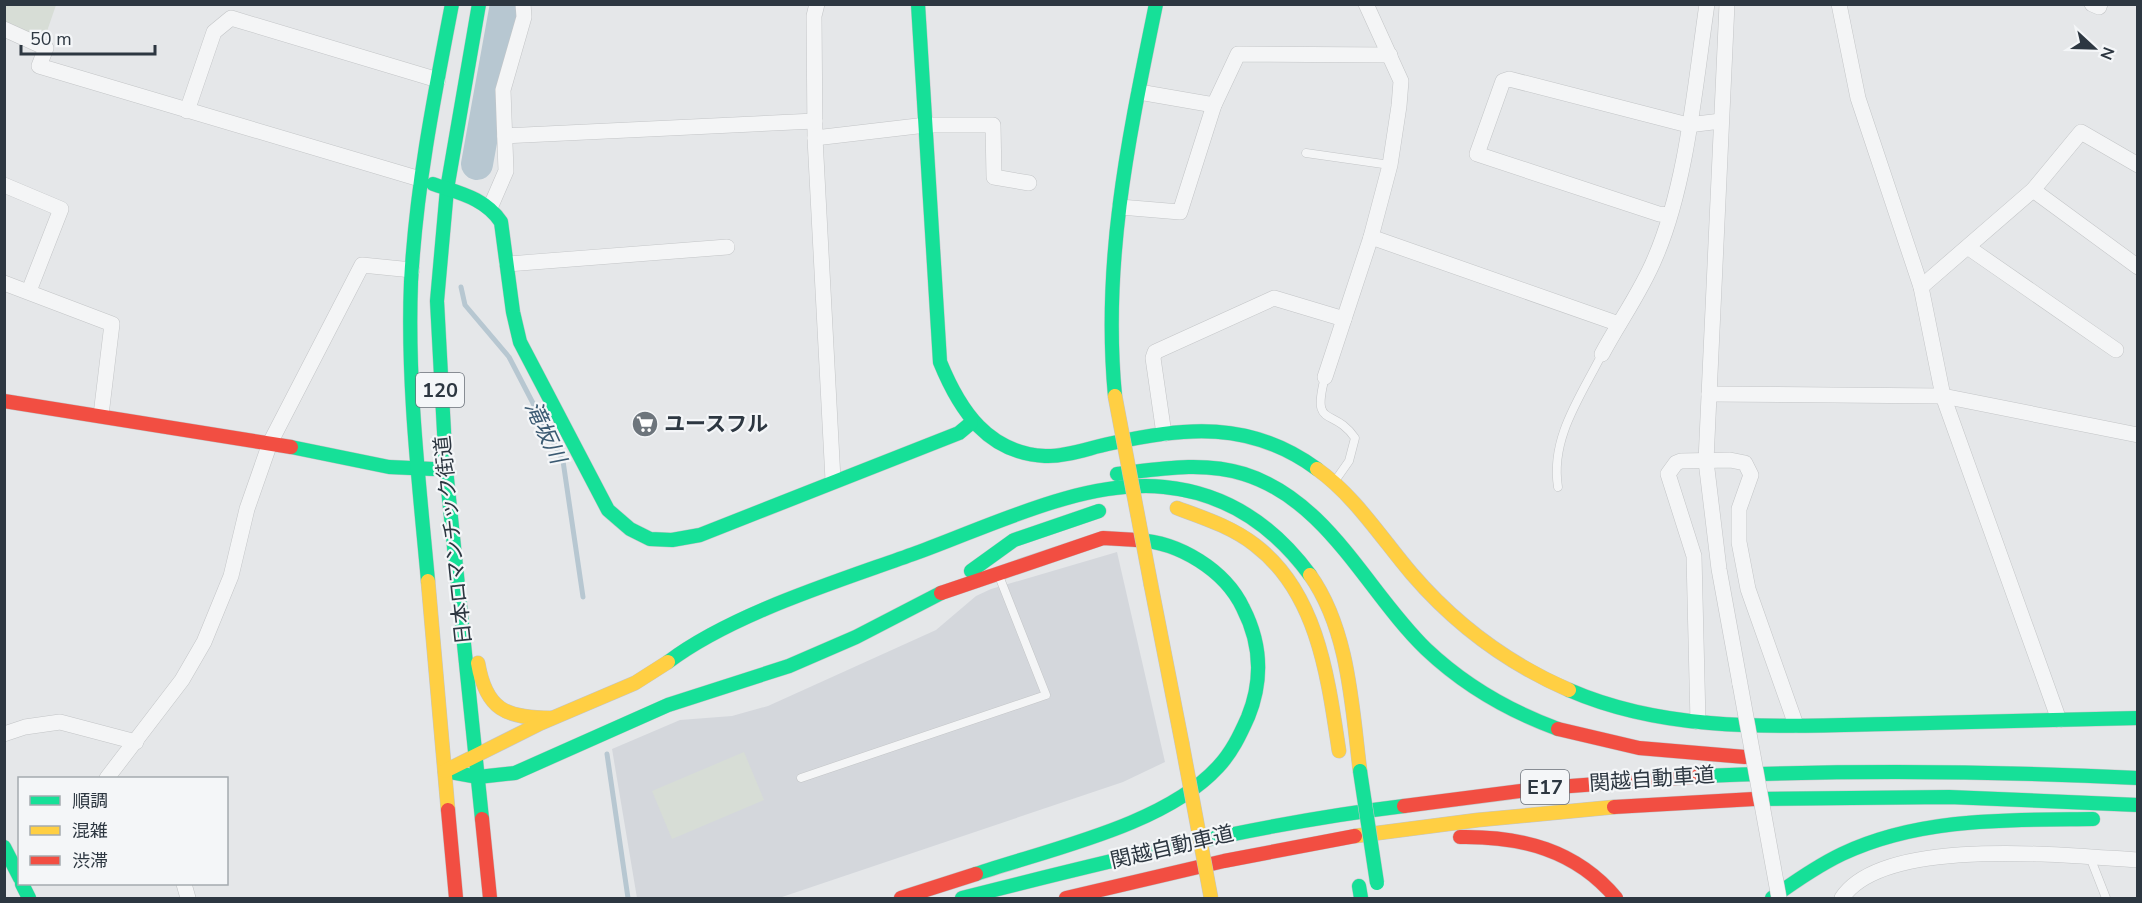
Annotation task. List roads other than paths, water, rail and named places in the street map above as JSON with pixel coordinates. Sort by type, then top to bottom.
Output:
[{"type":"main road","name":"日本ロマンチック街道","points":[[452,4],[420,179],[412,270],[411,387],[456,898]]},
{"type":"main road","name":"日本ロマンチック街道","points":[[479,4],[447,189],[436,301],[446,469],[490,898]]},
{"type":"main road","points":[[918,4],[940,362],[951,391],[971,423],[997,441],[1026,454],[1047,456],[1164,434],[1199,430],[1233,432],[1274,441],[1309,461],[1334,482],[1437,601],[1481,638],[1528,672],[1600,703],[1648,716],[1698,722],[1796,725],[2138,718]]},
{"type":"main road","points":[[1156,4],[1120,207],[1108,309],[1109,351],[1115,396],[1211,898]]},
{"type":"main road","points":[[420,179],[490,208],[501,222],[513,312],[520,342],[608,510],[628,530],[646,540],[669,543],[700,535],[833,480],[959,433],[971,423]]},
{"type":"main road","points":[[4,400],[270,443],[418,470],[446,469]]},
{"type":"main road","points":[[445,771],[552,718],[636,682],[705,637],[836,582],[979,536],[1087,484],[1145,468],[1175,465],[1205,466],[1253,478],[1284,493],[1322,522],[1420,644],[1446,668],[1502,705],[1559,729],[1627,747],[1666,752],[1772,758]]},
{"type":"main road","points":[[1032,510],[1094,493],[1149,486],[1175,489],[1226,503],[1268,528],[1287,545],[1306,570],[1335,624],[1347,674],[1380,898]]},
{"type":"main road","points":[[951,587],[987,552],[1071,519],[1117,508],[1156,505],[1201,514],[1224,524],[1269,554],[1287,575],[1312,621],[1322,651],[1340,762]]},
{"type":"main road","points":[[445,771],[478,777],[515,773],[668,705],[789,666],[856,637],[951,587],[997,570],[1103,538],[1148,540],[1189,553],[1209,565],[1226,581],[1252,621],[1258,646],[1260,670],[1257,694],[1242,734],[1223,762],[1207,778],[1158,811],[1096,835],[901,898]]},
{"type":"main road","points":[[455,553],[467,579],[480,684],[485,696],[496,707],[516,717],[552,718]]},
{"type":"main road","points":[[1794,759],[1980,765],[2044,772]]},
{"type":"main road","name":"関越自動車道","points":[[962,898],[1256,828],[1379,807],[1506,791],[1642,779],[1773,772],[1897,769],[2044,772],[2138,778]]},
{"type":"main road","points":[[1346,796],[1354,852]]},
{"type":"main road","name":"関越自動車道","points":[[1066,898],[1257,854],[1383,832],[1510,817],[1648,805],[1895,796],[2048,799],[2138,805]]},
{"type":"main road","points":[[1772,898],[1827,862],[1852,849],[1913,830],[1992,820],[2138,818]]},
{"type":"main road","points":[[1091,898],[1362,849],[1472,836],[1528,843],[1552,850],[1593,874],[1616,898]]},
{"type":"street","points":[[490,208],[506,171],[503,90],[524,17],[524,4]]},
{"type":"street","points":[[817,4],[814,16],[815,138],[833,480]]},
{"type":"street","points":[[1324,377],[1371,237],[1390,165],[1401,81],[1366,4]]},
{"type":"street","points":[[1602,354],[1655,259],[1669,215],[1688,124],[1707,4]]},
{"type":"street","points":[[1727,4],[1706,461],[1719,569],[1779,898]]},
{"type":"street","points":[[1839,4],[1858,98],[1921,287],[1943,396],[2059,720]]},
{"type":"street","points":[[2092,4],[2100,7],[2100,4]]},
{"type":"street","points":[[187,111],[214,32],[231,18],[438,80]]},
{"type":"street","points":[[4,29],[46,48],[39,66],[420,179]]},
{"type":"street","points":[[1120,207],[1180,212],[1214,105],[1238,54],[1390,55]]},
{"type":"street","points":[[1669,215],[1659,214],[1477,154],[1503,81],[1509,79],[1688,124],[1721,121]]},
{"type":"street","points":[[1139,92],[1214,105]]},
{"type":"street","points":[[505,136],[815,122]]},
{"type":"street","points":[[815,138],[926,125],[993,125],[994,177],[1029,183]]},
{"type":"street","points":[[1921,287],[2034,190],[2081,132],[2138,165]]},
{"type":"street","points":[[4,185],[62,209],[29,291]]},
{"type":"street","points":[[2034,190],[2138,267]]},
{"type":"street","points":[[1371,237],[1618,324]]},
{"type":"street","points":[[507,264],[727,247]]},
{"type":"street","points":[[1969,248],[2116,350]]},
{"type":"street","points":[[108,777],[182,680],[204,642],[231,576],[247,509],[270,443],[362,265],[412,270]]},
{"type":"street","points":[[4,283],[112,324],[101,415]]},
{"type":"street","points":[[1164,434],[1153,358],[1155,352],[1274,298],[1344,319]]},
{"type":"street","points":[[1709,394],[1943,396],[2138,435]]},
{"type":"street","points":[[1698,722],[1694,556],[1668,474],[1676,463],[1738,460],[1750,468],[1750,483],[1739,509],[1737,525],[1748,590],[1796,725]]},
{"type":"street","points":[[4,734],[25,727],[60,722],[136,742]]},
{"type":"street","points":[[1842,898],[1848,890],[1866,878],[1892,867],[1929,858],[1979,854],[2138,860]]},
{"type":"lane","points":[[1306,153],[1390,165]]},
{"type":"lane","points":[[1558,487],[1555,471],[1560,439],[1602,354]]},
{"type":"lane","points":[[1324,377],[1319,401],[1324,414],[1346,428],[1355,438],[1349,461],[1334,482]]},
{"type":"lane","points":[[801,778],[1046,695],[997,570],[987,552]]},
{"type":"lane","points":[[2090,857],[2106,898]]},
{"type":"waterway","name":"滝坂川","points":[[477,164],[506,4]]},
{"type":"waterway","name":"滝坂川","points":[[461,287],[465,305],[509,357],[563,461],[583,597]]},
{"type":"waterway","name":"滝坂川","points":[[607,754],[628,898]]},
{"type":"place","name":"ユースフル","points":[[645,424]]}]
